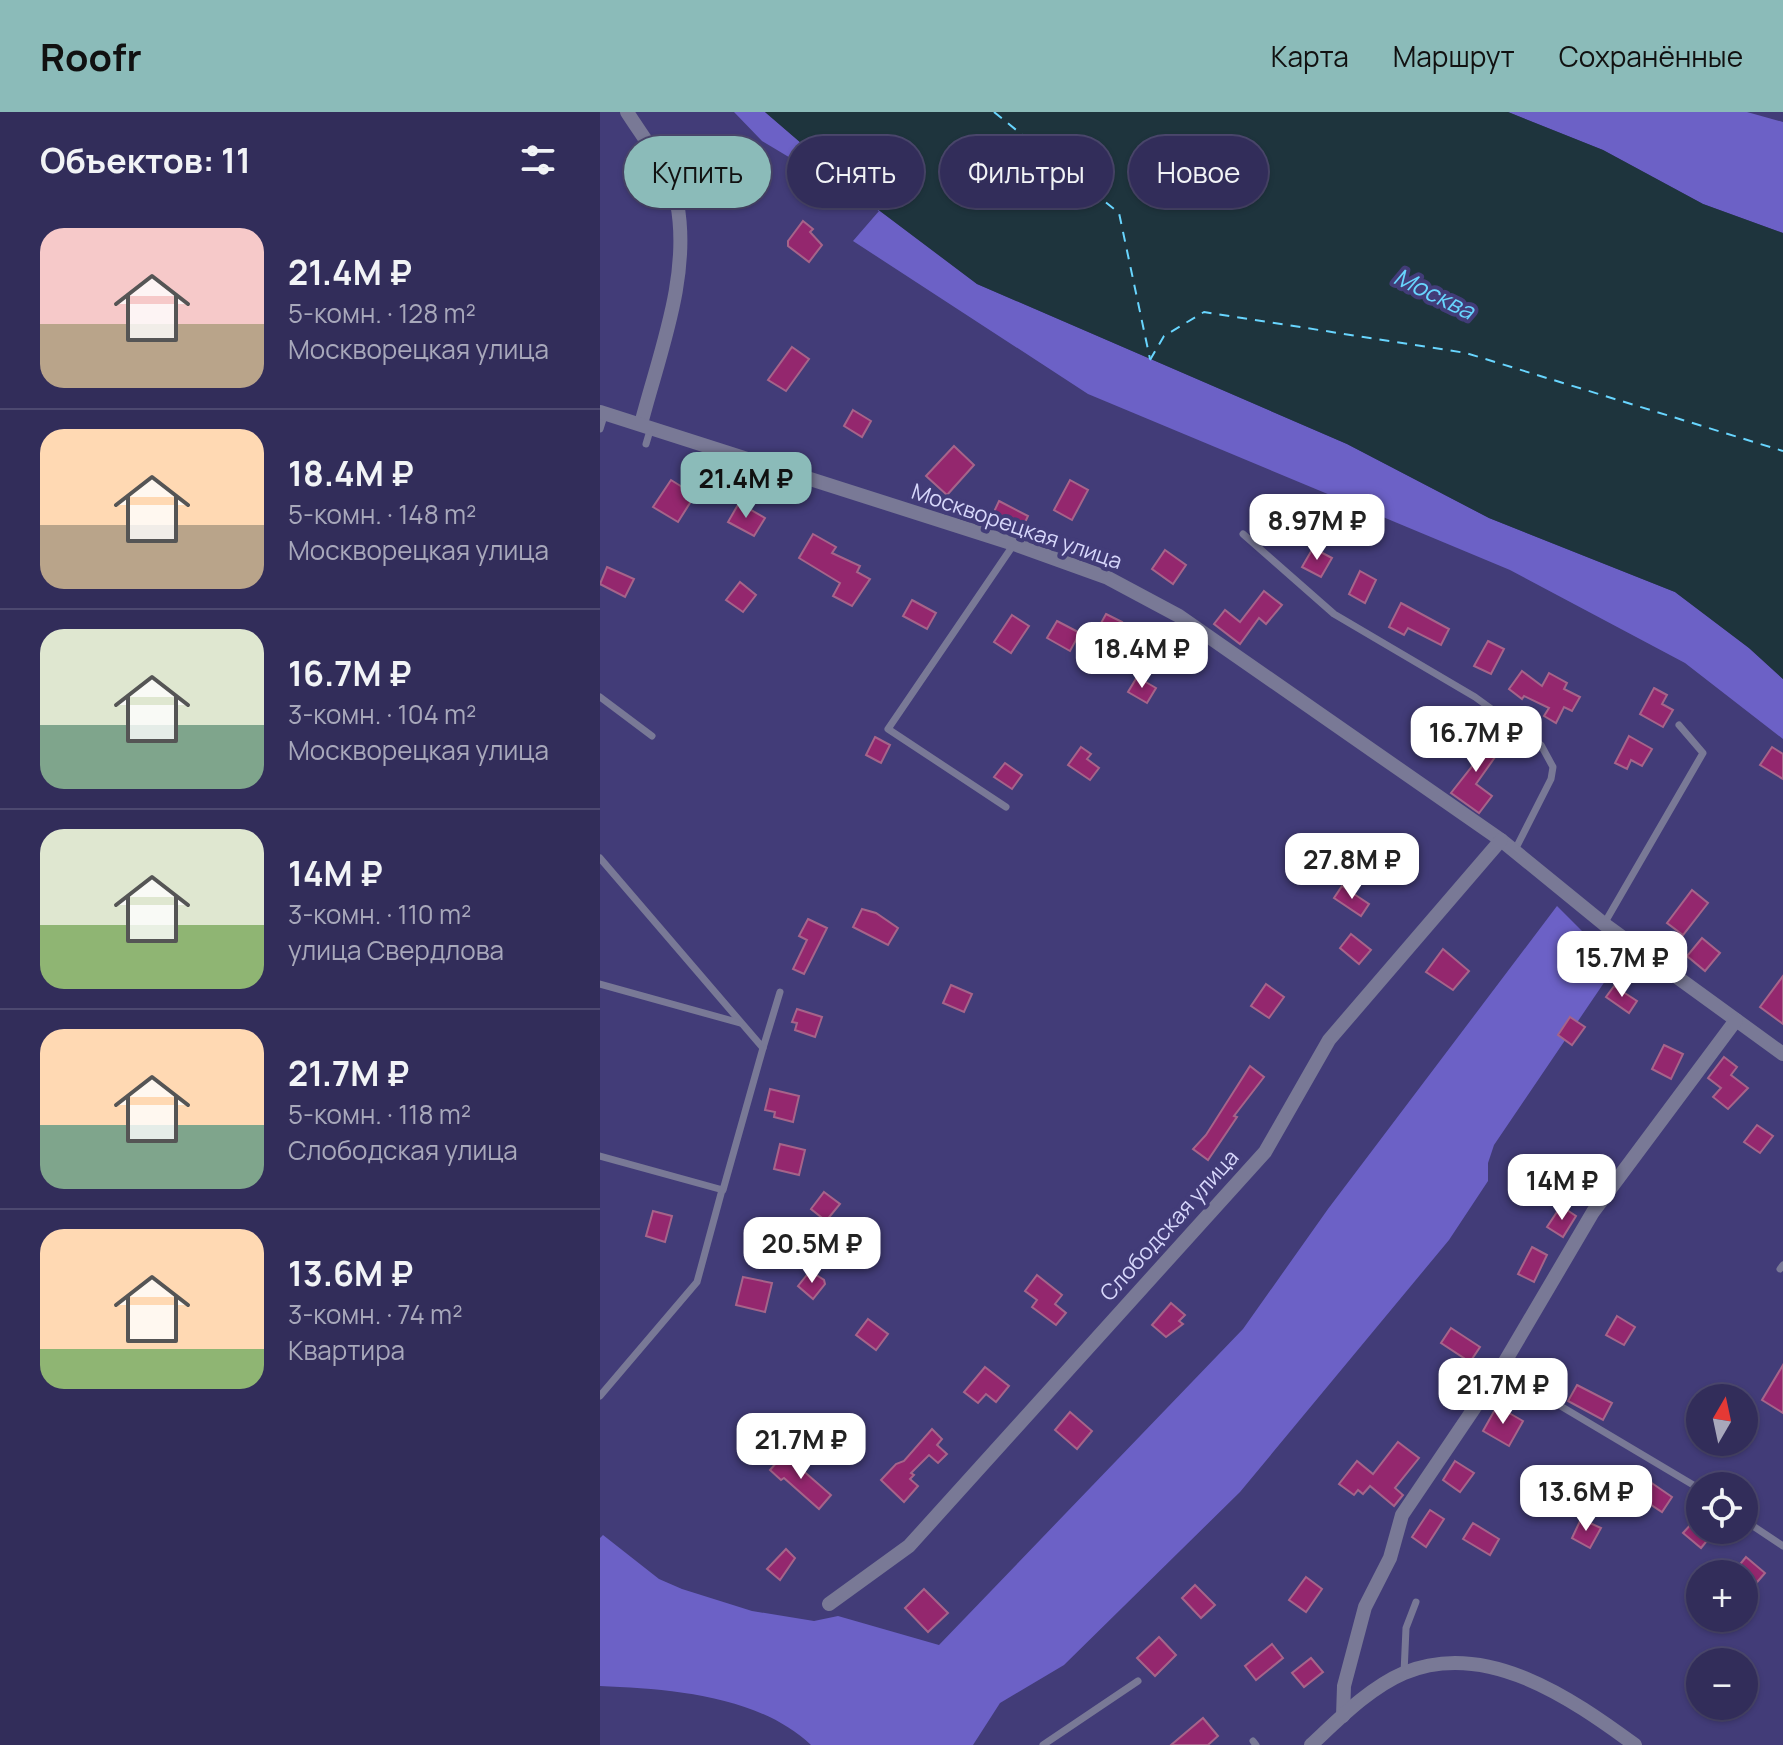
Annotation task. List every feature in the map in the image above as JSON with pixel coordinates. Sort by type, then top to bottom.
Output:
[{"type":"street","points":[[627,112],[676,200],[680,255],[646,426]]},
{"type":"street","name":"Москворецкая улица","points":[[602,412],[1014,544],[1108,578],[1179,616],[1515,850],[1604,924],[1783,1054]]},
{"type":"street","name":"Слободская улица","points":[[829,1604],[909,1546],[1265,1152],[1329,1040],[1501,840]]},
{"type":"street","points":[[1343,1716],[1344,1686],[1365,1607],[1390,1558],[1402,1515],[1500,1370],[1593,1212],[1736,1020]]},
{"type":"street","points":[[1311,1745],[1343,1716],[1404,1673],[1460,1662],[1509,1670],[1635,1745]]},
{"type":"lane","points":[[600,429],[602,412]]},
{"type":"lane","points":[[646,426],[646,444]]},
{"type":"lane","points":[[1243,534],[1334,614],[1475,697],[1541,745],[1553,767],[1551,779],[1515,850]]},
{"type":"lane","points":[[1006,807],[888,729],[1014,544]]},
{"type":"lane","points":[[600,697],[652,736]]},
{"type":"lane","points":[[1604,924],[1703,753],[1679,725]]},
{"type":"lane","points":[[600,858],[763,1048]]},
{"type":"lane","points":[[600,984],[742,1024]]},
{"type":"lane","points":[[600,1396],[697,1282],[780,992]]},
{"type":"lane","points":[[600,1156],[722,1190]]},
{"type":"lane","points":[[1500,1370],[1686,1481]]},
{"type":"lane","points":[[1758,1529],[1783,1546]]},
{"type":"lane","points":[[1404,1673],[1406,1628],[1416,1602]]},
{"type":"lane","points":[[1043,1745],[1138,1681]]},
{"type":"shaded area","points":[[734,112],[765,112],[793,136],[787,136],[787,156],[771,146],[771,136],[757,136]]},
{"type":"shaded area","points":[[1508,112],[1747,112],[1783,122],[1783,233],[1703,204],[1603,150]]},
{"type":"shaded area","points":[[874,208],[877,208],[977,284],[1347,444],[1489,518],[1675,592],[1749,648],[1783,679],[1783,739],[1685,663],[1510,570],[1088,394],[853,241],[879,211]]},
{"type":"shaded area","points":[[1557,906],[1616,965],[1494,1145],[1488,1163],[1488,1181],[1449,1240],[1240,1492],[1064,1665],[1000,1703],[973,1745],[811,1745],[790,1728],[739,1705],[655,1689],[600,1686],[600,1538],[603,1535],[659,1579],[682,1589],[752,1611],[814,1621],[838,1616],[939,1645],[1243,1329],[1328,1209]]},
{"type":"water","name":"Москва","points":[[765,112],[1508,112],[1603,150],[1703,204],[1783,233],[1783,679],[1749,648],[1675,592],[1489,518],[1347,444],[977,284],[877,208],[924,208],[924,136],[793,136]]},
{"type":"building","points":[[803,221],[813,229],[810,232],[822,245],[809,262],[788,246],[788,241]]},
{"type":"building","points":[[792,347],[809,359],[786,391],[768,380]]},
{"type":"building","points":[[853,410],[871,421],[862,437],[844,426]]},
{"type":"building","points":[[954,446],[974,465],[947,495],[926,476]]},
{"type":"building","points":[[671,480],[695,495],[678,522],[653,507]]},
{"type":"building","points":[[1070,480],[1088,490],[1072,520],[1054,510]]},
{"type":"building","points":[[999,501],[1028,516],[1022,529],[993,514]]},
{"type":"building","points":[[739,503],[765,518],[754,536],[728,522]]},
{"type":"building","points":[[1263,503],[1293,523],[1282,541],[1251,521]]},
{"type":"building","points":[[813,534],[836,547],[832,553],[860,566],[857,572],[870,579],[852,606],[833,596],[840,583],[799,558]]},
{"type":"building","points":[[1313,548],[1332,558],[1321,577],[1302,567]]},
{"type":"building","points":[[1165,550],[1186,565],[1173,584],[1152,569]]},
{"type":"building","points":[[607,567],[634,579],[625,597],[600,584]]},
{"type":"building","points":[[1360,571],[1376,580],[1365,603],[1349,594]]},
{"type":"building","points":[[740,582],[756,595],[743,612],[726,600]]},
{"type":"building","points":[[1264,591],[1282,605],[1266,624],[1259,618],[1240,644],[1214,624],[1225,610],[1240,622]]},
{"type":"building","points":[[912,600],[936,613],[927,629],[903,616]]},
{"type":"building","points":[[1401,603],[1449,629],[1441,645],[1408,628],[1404,635],[1389,627]]},
{"type":"building","points":[[1106,614],[1122,622],[1111,642],[1095,634]]},
{"type":"building","points":[[1012,615],[1029,626],[1011,653],[994,642]]},
{"type":"building","points":[[1057,621],[1080,633],[1070,651],[1047,638]]},
{"type":"building","points":[[1488,641],[1504,649],[1491,674],[1474,666]]},
{"type":"building","points":[[1522,671],[1542,686],[1549,673],[1567,683],[1564,689],[1580,697],[1572,711],[1564,707],[1556,723],[1544,716],[1549,708],[1524,696],[1522,699],[1509,689]]},
{"type":"building","points":[[1137,677],[1156,688],[1147,703],[1128,692]]},
{"type":"building","points":[[1654,688],[1667,695],[1662,704],[1673,710],[1663,727],[1640,714]]},
{"type":"building","points":[[1475,733],[1500,750],[1476,784],[1492,796],[1479,813],[1451,793],[1477,760],[1463,750]]},
{"type":"building","points":[[1629,736],[1652,749],[1642,766],[1631,760],[1627,769],[1615,763]]},
{"type":"building","points":[[875,737],[890,745],[881,763],[866,755]]},
{"type":"building","points":[[1081,747],[1091,754],[1087,759],[1099,768],[1090,780],[1068,765]]},
{"type":"building","points":[[1772,747],[1783,754],[1783,779],[1760,765]]},
{"type":"building","points":[[1005,763],[1022,775],[1012,789],[994,777]]},
{"type":"building","points":[[1342,886],[1369,904],[1361,916],[1334,898]]},
{"type":"building","points":[[1692,890],[1708,903],[1683,935],[1667,923]]},
{"type":"building","points":[[862,909],[876,913],[898,928],[888,945],[853,927]]},
{"type":"building","points":[[808,919],[827,928],[804,974],[793,969],[807,940],[799,936]]},
{"type":"building","points":[[1351,934],[1371,950],[1359,964],[1340,948]]},
{"type":"building","points":[[1702,938],[1720,953],[1705,971],[1687,956]]},
{"type":"building","points":[[1443,949],[1469,971],[1453,990],[1426,972]]},
{"type":"building","points":[[1783,976],[1783,1024],[1760,1007]]},
{"type":"building","points":[[1266,984],[1284,997],[1269,1018],[1251,1006]]},
{"type":"building","points":[[951,985],[972,994],[964,1012],[943,1003]]},
{"type":"building","points":[[1614,986],[1637,1001],[1629,1013],[1606,997]]},
{"type":"building","points":[[797,1009],[822,1017],[815,1037],[795,1030],[797,1023],[792,1022]]},
{"type":"building","points":[[1570,1017],[1585,1027],[1572,1045],[1558,1035]]},
{"type":"building","points":[[1664,1045],[1683,1054],[1671,1079],[1652,1069]]},
{"type":"building","points":[[1724,1057],[1737,1067],[1731,1075],[1748,1088],[1728,1109],[1713,1097],[1721,1088],[1708,1078]]},
{"type":"building","points":[[1250,1066],[1264,1077],[1234,1116],[1237,1117],[1208,1160],[1193,1149],[1206,1135]]},
{"type":"building","points":[[770,1089],[799,1096],[793,1122],[774,1117],[775,1112],[765,1110]]},
{"type":"building","points":[[1757,1125],[1773,1136],[1760,1153],[1744,1142]]},
{"type":"building","points":[[780,1144],[805,1150],[799,1175],[774,1169]]},
{"type":"building","points":[[824,1192],[840,1204],[826,1221],[811,1209]]},
{"type":"building","points":[[1561,1206],[1576,1216],[1563,1237],[1547,1227]]},
{"type":"building","points":[[653,1211],[672,1216],[665,1242],[646,1236]]},
{"type":"building","points":[[1532,1247],[1547,1255],[1534,1282],[1518,1274]]},
{"type":"building","points":[[810,1271],[825,1284],[813,1299],[798,1286]]},
{"type":"building","points":[[1037,1275],[1062,1295],[1055,1304],[1066,1313],[1056,1325],[1032,1307],[1037,1300],[1025,1291]]},
{"type":"building","points":[[743,1277],[772,1283],[765,1312],[736,1305]]},
{"type":"building","points":[[1171,1303],[1185,1315],[1179,1321],[1183,1324],[1166,1337],[1152,1325]]},
{"type":"building","points":[[1617,1316],[1635,1327],[1624,1345],[1606,1335]]},
{"type":"building","points":[[868,1319],[888,1334],[876,1350],[856,1335]]},
{"type":"building","points":[[1451,1328],[1480,1347],[1470,1362],[1441,1343]]},
{"type":"building","points":[[1527,1360],[1551,1376],[1544,1387],[1519,1371]]},
{"type":"building","points":[[1783,1365],[1783,1413],[1762,1400]]},
{"type":"building","points":[[985,1367],[1009,1386],[996,1402],[986,1394],[978,1403],[964,1392]]},
{"type":"building","points":[[1577,1385],[1612,1403],[1603,1420],[1568,1401]]},
{"type":"building","points":[[1497,1406],[1523,1421],[1509,1446],[1483,1431]]},
{"type":"building","points":[[1070,1412],[1092,1431],[1077,1449],[1055,1430]]},
{"type":"building","points":[[932,1429],[942,1439],[937,1445],[947,1454],[938,1463],[929,1455],[911,1473],[914,1475],[910,1479],[918,1486],[904,1502],[881,1480],[896,1464],[904,1461]]},
{"type":"building","points":[[1398,1442],[1419,1458],[1395,1488],[1403,1495],[1394,1506],[1370,1486],[1363,1494],[1358,1490],[1354,1495],[1339,1484],[1357,1461],[1373,1474]]},
{"type":"building","points":[[784,1454],[831,1495],[819,1509],[784,1478],[781,1480],[770,1470]]},
{"type":"building","points":[[1455,1461],[1474,1473],[1460,1492],[1443,1480]]},
{"type":"building","points":[[1643,1477],[1672,1497],[1662,1512],[1633,1493]]},
{"type":"building","points":[[1430,1510],[1444,1519],[1426,1547],[1412,1537]]},
{"type":"building","points":[[1581,1519],[1601,1528],[1590,1548],[1572,1538]]},
{"type":"building","points":[[1473,1523],[1499,1539],[1490,1555],[1463,1539]]},
{"type":"building","points":[[786,1549],[795,1558],[780,1580],[767,1569]]},
{"type":"building","points":[[1758,1567],[1765,1573],[1758,1581]]},
{"type":"building","points":[[1306,1577],[1322,1589],[1306,1612],[1289,1600]]},
{"type":"building","points":[[1195,1585],[1215,1605],[1201,1618],[1182,1598]]},
{"type":"building","points":[[924,1589],[948,1613],[928,1632],[905,1608]]},
{"type":"building","points":[[1159,1637],[1176,1655],[1155,1676],[1137,1658]]},
{"type":"building","points":[[1272,1644],[1283,1658],[1256,1680],[1245,1666]]},
{"type":"building","points":[[1311,1658],[1323,1672],[1304,1687],[1292,1673]]},
{"type":"building","points":[[1203,1718],[1218,1736],[1208,1745],[1171,1745]]},
{"type":"ferry route","points":[[994,112],[1119,213],[1150,359]]},
{"type":"ferry route","points":[[1150,360],[1164,336],[1204,312],[1466,353],[1783,451]]}]
